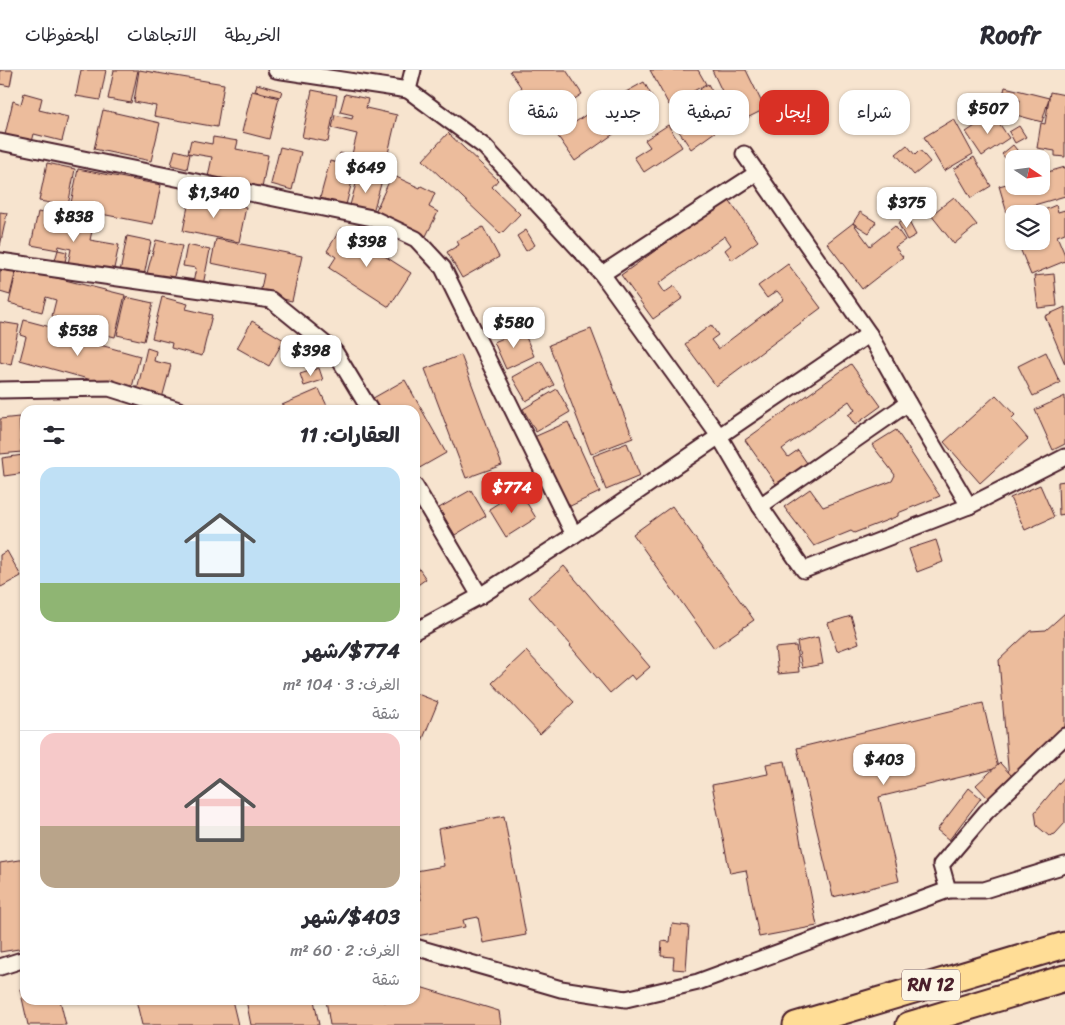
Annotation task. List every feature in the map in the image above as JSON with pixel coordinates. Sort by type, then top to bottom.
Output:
[{"type":"highway","name":"RN 12","points":[[796,1025],[1065,945]]},
{"type":"highway","name":"RN 12","points":[[910,1025],[1065,978]]},
{"type":"street","points":[[276,70],[408,90],[485,147],[602,274],[719,436],[760,506],[804,570],[969,506],[1065,457]]},
{"type":"street","points":[[408,90],[413,70]]},
{"type":"street","points":[[0,142],[372,218],[416,240],[443,268],[574,535]]},
{"type":"street","points":[[744,154],[869,334],[969,506]]},
{"type":"street","points":[[602,274],[757,173]]},
{"type":"street","points":[[0,261],[271,300],[335,352],[367,405]]},
{"type":"street","points":[[420,628],[480,596],[574,535],[869,334]]},
{"type":"street","points":[[0,390],[109,388],[163,405]]},
{"type":"street","points":[[760,506],[908,403]]},
{"type":"street","points":[[420,494],[480,596]]},
{"type":"street","points":[[948,890],[942,865],[986,812],[1065,736]]},
{"type":"street","points":[[420,948],[560,988],[626,999],[698,982],[948,890],[984,890],[1065,865]]},
{"type":"street","points":[[0,967],[20,961]]},
{"type":"building","points":[[0,70],[13,70],[10,86],[0,84]]},
{"type":"building","points":[[81,70],[106,70],[100,100],[76,96]]},
{"type":"building","points":[[114,70],[138,70],[131,103],[108,99]]},
{"type":"building","points":[[139,70],[224,84],[217,127],[154,116],[156,106],[134,102]]},
{"type":"building","points":[[566,70],[582,94],[577,97],[577,90],[523,90],[510,71]]},
{"type":"building","points":[[650,70],[698,70],[706,84],[695,90],[669,90],[669,105]]},
{"type":"building","points":[[712,70],[746,70],[759,97],[759,112],[749,117],[749,90],[721,90]]},
{"type":"building","points":[[644,82],[648,90],[629,90]]},
{"type":"building","points":[[257,84],[282,91],[280,97],[255,91]]},
{"type":"building","points":[[708,84],[711,90],[701,90]]},
{"type":"building","points":[[1005,87],[1049,98],[1042,122],[1016,115],[1020,100],[1003,95]]},
{"type":"building","points":[[312,90],[337,95],[328,142],[302,137]]},
{"type":"building","points":[[252,91],[279,98],[269,139],[242,132]]},
{"type":"building","points":[[1050,92],[1065,95],[1065,157],[1055,156],[1055,151],[1037,148],[1041,123],[1045,124]]},
{"type":"building","points":[[24,93],[42,98],[39,110],[68,117],[62,141],[34,134],[32,142],[5,135],[13,101],[21,104]]},
{"type":"building","points":[[345,94],[368,99],[366,108],[397,115],[386,162],[352,154],[357,134],[332,128],[335,115],[352,119],[353,115],[340,112]]},
{"type":"building","points":[[103,110],[160,123],[151,161],[94,149]]},
{"type":"building","points":[[587,114],[587,135],[612,135],[575,161],[557,135],[577,135],[577,121]]},
{"type":"building","points":[[993,114],[1009,138],[982,156],[966,132]]},
{"type":"building","points":[[954,119],[973,154],[944,171],[924,137]]},
{"type":"building","points":[[668,125],[669,135],[674,135],[682,147],[644,172],[634,157],[650,147],[645,140],[653,135],[659,135],[659,131]]},
{"type":"building","points":[[1019,126],[1026,137],[1015,143],[1009,132]]},
{"type":"building","points":[[448,133],[498,180],[492,187],[520,214],[501,234],[423,160]]},
{"type":"building","points":[[681,135],[711,135],[691,149]]},
{"type":"building","points":[[213,137],[238,141],[236,149],[268,155],[261,194],[232,189],[234,181],[208,177],[212,157],[188,153],[191,140],[212,144]]},
{"type":"building","points":[[907,145],[915,155],[920,150],[930,162],[914,175],[896,154]]},
{"type":"building","points":[[1013,145],[1017,150],[1007,150]]},
{"type":"building","points":[[280,147],[301,152],[292,190],[271,184]]},
{"type":"building","points":[[175,150],[190,154],[187,169],[171,165]]},
{"type":"building","points":[[340,153],[358,158],[346,205],[320,198],[330,161],[338,163]]},
{"type":"building","points":[[974,157],[991,186],[971,198],[954,169]]},
{"type":"building","points":[[47,163],[75,169],[68,206],[39,201]]},
{"type":"building","points":[[1065,167],[1065,196],[1034,205],[1005,206],[999,186],[1005,184],[1005,195],[1050,195],[1050,171]]},
{"type":"building","points":[[78,169],[161,185],[153,224],[70,208]]},
{"type":"building","points":[[392,175],[435,193],[429,207],[438,212],[426,236],[375,212]]},
{"type":"building","points":[[358,177],[381,184],[373,212],[350,205]]},
{"type":"building","points":[[190,196],[246,207],[239,242],[183,231]]},
{"type":"building","points":[[954,197],[977,225],[954,244],[931,215]]},
{"type":"building","points":[[728,199],[758,241],[732,260],[725,250],[731,245],[725,236],[658,284],[664,293],[674,286],[683,298],[653,319],[621,275]]},
{"type":"building","points":[[1056,205],[1058,212],[1065,210],[1065,233],[1057,236],[1065,255],[1065,261],[1031,275],[1021,250],[1050,250],[1050,208]]},
{"type":"building","points":[[0,212],[7,213],[0,246]]},
{"type":"building","points":[[38,212],[68,219],[67,226],[92,231],[90,240],[119,245],[113,273],[68,264],[71,249],[59,246],[58,250],[31,245]]},
{"type":"building","points":[[860,212],[876,222],[869,233],[853,223]]},
{"type":"building","points":[[907,218],[916,235],[907,240],[898,223]]},
{"type":"building","points":[[853,223],[870,246],[895,226],[905,240],[895,247],[903,257],[862,289],[827,243]]},
{"type":"building","points":[[483,227],[499,257],[462,278],[447,252],[459,245],[457,241]]},
{"type":"building","points":[[341,228],[411,273],[389,307],[329,268],[336,257],[327,251]]},
{"type":"building","points":[[526,230],[535,245],[526,251],[517,236]]},
{"type":"building","points":[[127,236],[151,241],[144,276],[120,272]]},
{"type":"building","points":[[216,239],[302,256],[292,301],[260,294],[264,274],[211,263]]},
{"type":"building","points":[[156,240],[182,246],[172,284],[146,277]]},
{"type":"building","points":[[187,245],[210,250],[203,285],[193,283],[196,268],[183,266]]},
{"type":"building","points":[[58,250],[67,252],[65,262],[55,260]]},
{"type":"building","points":[[788,264],[821,308],[716,386],[685,344],[711,325],[718,335],[711,340],[718,349],[784,299],[777,291],[767,298],[758,286]]},
{"type":"building","points":[[2,266],[16,270],[10,295],[0,292]]},
{"type":"building","points":[[17,268],[125,295],[115,337],[86,330],[88,324],[52,316],[56,300],[46,297],[42,312],[9,303]]},
{"type":"building","points":[[1054,274],[1057,306],[1038,308],[1034,276]]},
{"type":"building","points":[[126,297],[153,303],[144,341],[117,335]]},
{"type":"building","points":[[162,297],[188,304],[186,309],[212,315],[202,356],[171,348],[172,343],[152,338]]},
{"type":"building","points":[[1065,307],[1065,364],[1045,316]]},
{"type":"building","points":[[24,320],[58,329],[57,333],[140,356],[131,391],[20,360],[26,337],[20,335]]},
{"type":"building","points":[[252,321],[284,340],[269,366],[237,348]]},
{"type":"building","points":[[0,322],[19,325],[11,365],[0,362]]},
{"type":"building","points":[[591,329],[633,438],[591,454],[549,345]]},
{"type":"building","points":[[523,330],[534,356],[506,369],[494,342]]},
{"type":"building","points":[[147,348],[156,351],[154,361],[171,365],[161,402],[136,395]]},
{"type":"building","points":[[1046,352],[1060,383],[1033,396],[1018,366]]},
{"type":"building","points":[[461,355],[502,465],[466,478],[425,369]]},
{"type":"building","points":[[541,361],[554,385],[526,401],[512,377]]},
{"type":"building","points":[[851,364],[881,406],[855,425],[848,415],[855,410],[849,401],[782,449],[788,457],[798,450],[807,463],[776,484],[745,440]]},
{"type":"building","points":[[319,368],[323,380],[304,386],[300,374]]},
{"type":"building","points":[[405,380],[419,405],[370,405],[368,401]]},
{"type":"building","points":[[319,389],[327,405],[282,405]]},
{"type":"building","points":[[557,389],[570,412],[536,432],[523,409]]},
{"type":"building","points":[[996,395],[1015,415],[1011,419],[1028,439],[980,483],[944,442]]},
{"type":"building","points":[[1065,396],[1065,444],[1053,450],[1035,410]]},
{"type":"building","points":[[420,407],[446,453],[420,468]]},
{"type":"building","points":[[19,417],[20,452],[0,454],[0,419]]},
{"type":"building","points":[[568,422],[600,492],[566,508],[534,437]]},
{"type":"building","points":[[896,430],[940,496],[898,513],[898,516],[854,533],[851,531],[814,546],[784,507],[810,489],[823,507],[892,481],[895,475],[872,445]]},
{"type":"building","points":[[627,443],[640,476],[606,490],[593,456]]},
{"type":"building","points":[[20,455],[20,474],[4,476],[2,458]]},
{"type":"building","points":[[1065,481],[1065,514],[1059,515],[1058,482]]},
{"type":"building","points":[[1040,485],[1054,517],[1025,530],[1010,498]]},
{"type":"building","points":[[471,490],[486,516],[455,535],[439,508]]},
{"type":"building","points":[[519,490],[536,518],[506,537],[489,509]]},
{"type":"building","points":[[672,506],[754,620],[714,648],[633,534]]},
{"type":"building","points":[[936,540],[943,562],[917,572],[909,549]]},
{"type":"building","points":[[7,551],[20,574],[20,577],[1,587],[0,585],[0,555]]},
{"type":"building","points":[[564,566],[650,667],[635,680],[631,675],[610,693],[529,597]]},
{"type":"building","points":[[420,570],[426,579],[420,583]]},
{"type":"building","points":[[1065,613],[1065,727],[1009,779],[999,660],[1030,631],[1046,630]]},
{"type":"building","points":[[851,616],[859,643],[837,651],[828,623]]},
{"type":"building","points":[[818,637],[823,664],[802,668],[797,642]]},
{"type":"building","points":[[796,646],[799,672],[778,674],[775,648]]},
{"type":"building","points":[[526,651],[574,702],[540,734],[492,683]]},
{"type":"building","points":[[420,695],[438,702],[420,746]]},
{"type":"building","points":[[983,703],[998,768],[879,797],[899,881],[833,897],[797,748]]},
{"type":"building","points":[[785,761],[817,926],[759,937],[746,870],[730,873],[712,785],[768,774],[766,764]]},
{"type":"building","points":[[1000,763],[1012,776],[988,798],[976,785]]},
{"type":"building","points":[[1065,776],[1065,823],[1055,834],[1049,836],[1037,826],[1035,812]]},
{"type":"building","points":[[969,788],[981,798],[949,840],[937,830]]},
{"type":"building","points":[[504,816],[526,935],[483,943],[478,917],[463,920],[465,927],[420,935],[420,870],[444,866],[438,829]]},
{"type":"building","points":[[20,860],[20,949],[0,952],[0,863]]},
{"type":"building","points":[[672,924],[689,926],[686,970],[673,969],[674,957],[661,956],[662,941],[670,942]]},
{"type":"building","points":[[420,987],[499,1011],[501,1025],[330,1025],[327,1005],[420,1005]]},
{"type":"building","points":[[24,1005],[61,1005],[66,1025],[28,1025]]},
{"type":"building","points":[[137,1005],[233,1005],[238,1025],[142,1025]]},
{"type":"building","points":[[247,1005],[315,1005],[319,1025],[251,1025]]}]
